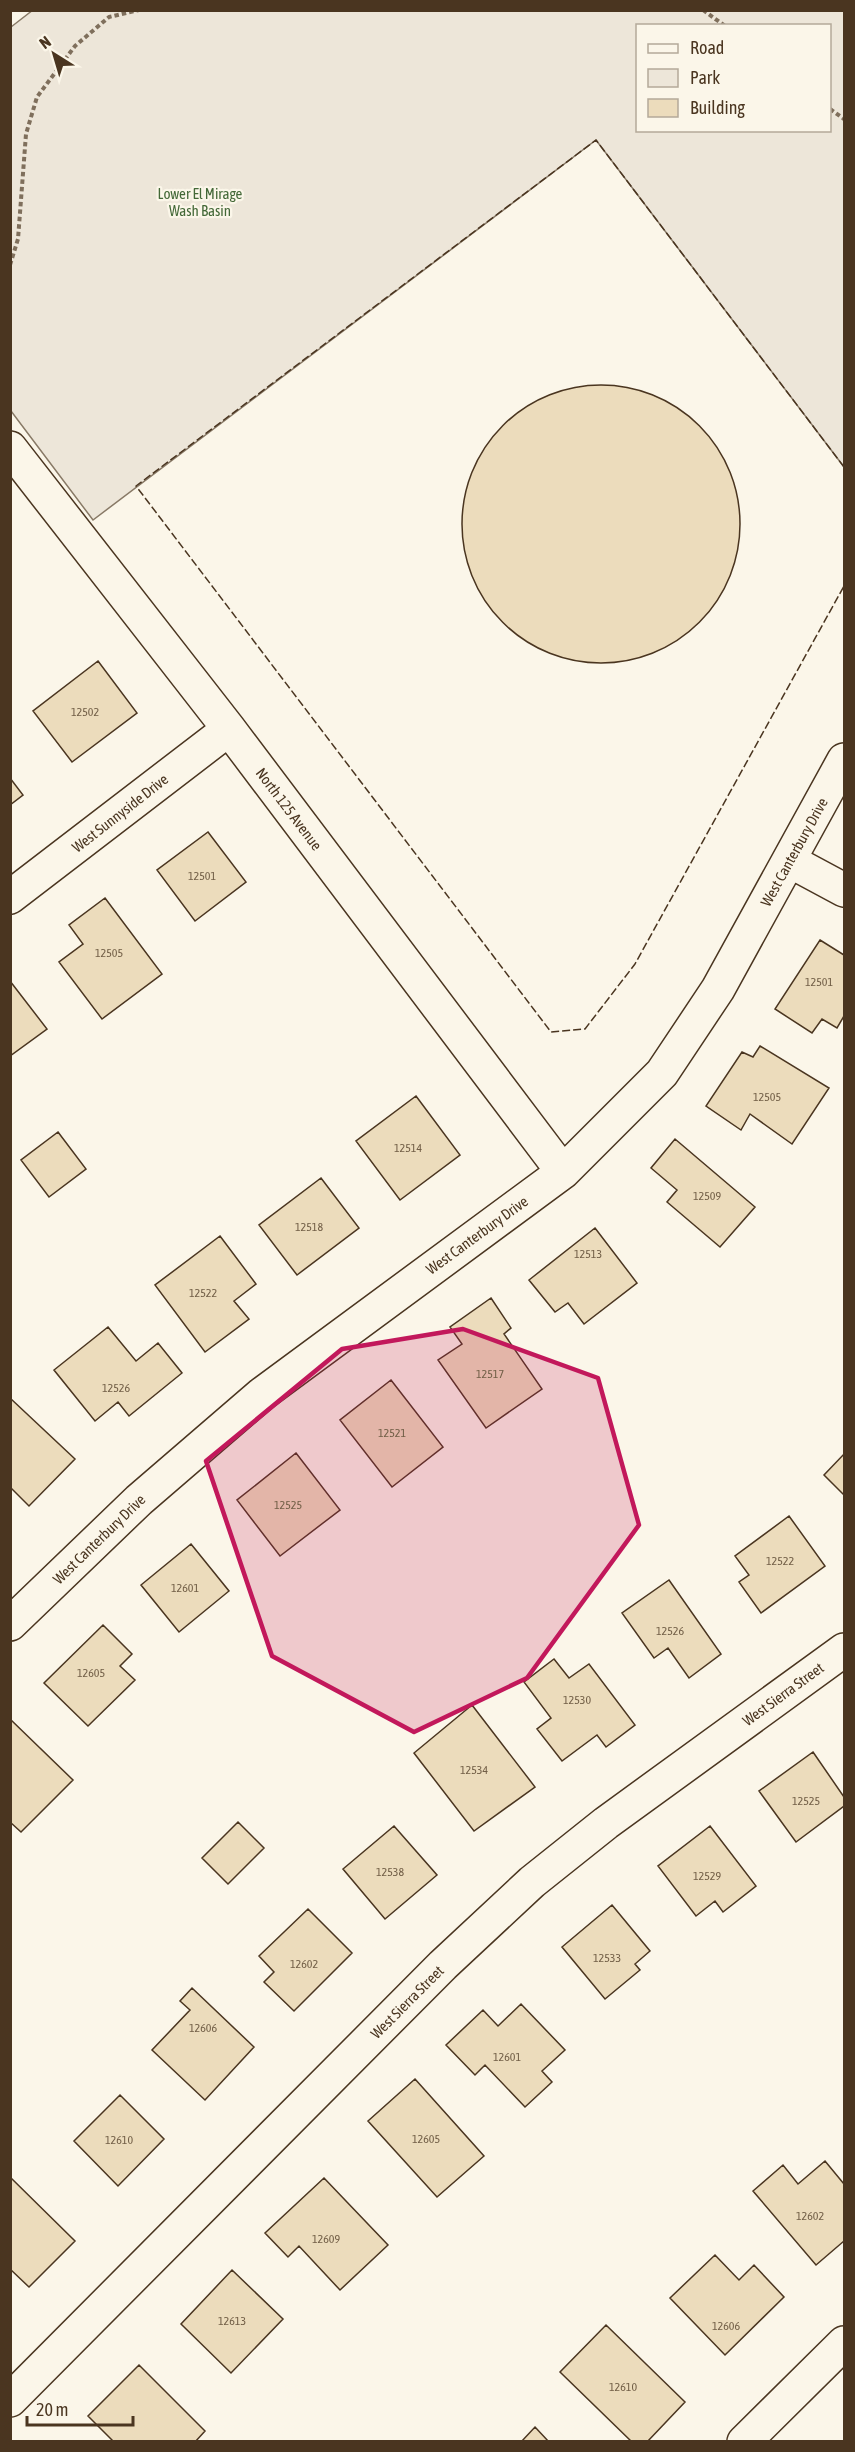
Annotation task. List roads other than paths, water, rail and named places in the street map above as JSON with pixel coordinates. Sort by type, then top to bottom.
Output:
[{"type":"street","name":"North 125 Avenue","points":[[10,448],[229,729],[563,1172]]},
{"type":"street","name":"West Sunnyside Drive","points":[[10,897],[229,729]]},
{"type":"street","name":"West Canterbury Drive","points":[[10,1624],[139,1500],[262,1394],[563,1172],[662,1073],[718,989],[844,760]]},
{"type":"street","points":[[790,861],[844,890]]},
{"type":"street","name":"West Sierra Street","points":[[10,2400],[443,1965],[532,1882],[606,1822],[844,1650]]},
{"type":"street","points":[[744,2442],[844,2343]]},
{"type":"park label","name":"Lower El Mirage Wash Basin","points":[[200,202]]}]
